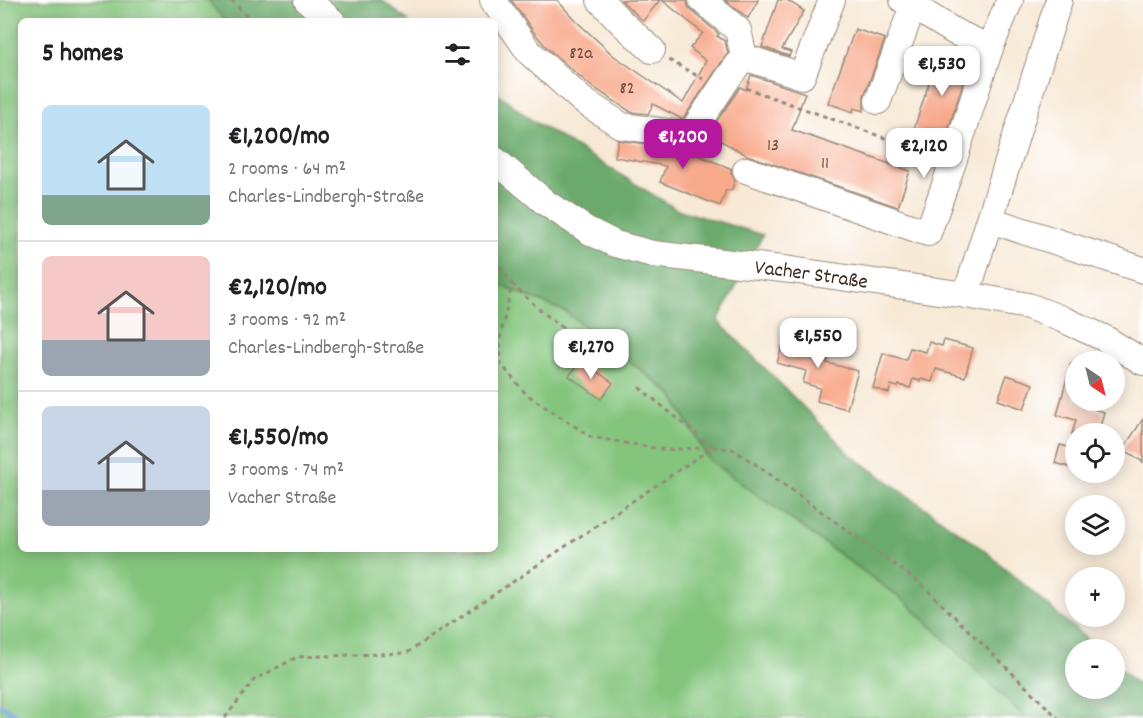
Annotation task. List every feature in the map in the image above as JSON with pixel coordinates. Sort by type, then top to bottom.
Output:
[{"type":"street","points":[[307,0],[328,18]]},
{"type":"street","points":[[493,0],[529,52],[582,100],[622,126],[690,135],[744,57],[738,30],[702,0]]},
{"type":"street","points":[[600,0],[652,50]]},
{"type":"street","points":[[744,57],[802,76],[832,0]]},
{"type":"street","points":[[746,170],[928,233],[990,48],[1010,0]]},
{"type":"street","points":[[966,295],[1059,0]]},
{"type":"street","points":[[878,101],[908,3],[955,32],[990,48]]},
{"type":"street","name":"Vacher Straße","points":[[498,163],[546,203],[587,230],[615,243],[653,254],[791,270],[1028,306],[1104,338],[1143,362]]},
{"type":"street","points":[[990,220],[1143,270]]},
{"type":"path","points":[[231,0],[249,18]]},
{"type":"path","points":[[652,50],[718,87],[728,78],[747,89],[953,162]]},
{"type":"path","points":[[498,264],[512,284],[540,310],[581,342]]},
{"type":"path","points":[[512,284],[500,338],[501,363],[526,394],[591,437],[666,450],[713,447],[732,449],[920,583],[1058,718]]},
{"type":"path","points":[[636,386],[713,447]]},
{"type":"path","points":[[225,718],[254,680],[297,657],[407,653],[713,447]]},
{"type":"green space","points":[[0,0],[208,0],[223,18],[18,18],[18,552],[498,552],[498,284],[566,312],[672,395],[709,460],[906,602],[1026,718],[0,718]]},
{"type":"green space","points":[[208,0],[382,0],[404,18],[223,18]]},
{"type":"green space","points":[[498,93],[533,121],[676,209],[763,235],[718,321],[851,455],[984,550],[1065,620],[1065,627],[1073,627],[1086,639],[1065,639],[1065,699],[1125,699],[1125,673],[1143,689],[1143,718],[1026,718],[906,602],[709,460],[672,394],[566,312],[498,284]]},
{"type":"building","points":[[511,0],[557,0],[614,56],[683,103],[706,61],[690,48],[703,33],[662,0],[687,0],[692,11],[725,41],[728,53],[683,119],[653,104],[648,114],[631,112],[591,86],[547,48]]},
{"type":"building","points":[[621,0],[660,0],[643,21]]},
{"type":"building","points":[[725,0],[758,0],[748,18]]},
{"type":"building","points":[[778,0],[787,0],[804,11],[782,49],[791,52],[789,56],[762,47]]},
{"type":"building","points":[[855,29],[885,39],[864,96],[864,110],[854,108],[853,112],[828,103]]},
{"type":"building","points":[[945,56],[969,64],[946,136],[942,135],[941,138],[914,129],[937,58],[943,60]]},
{"type":"building","points":[[751,75],[805,93],[792,130],[910,171],[898,207],[747,155],[708,134],[740,87],[746,90]]},
{"type":"building","points":[[618,140],[683,149],[732,169],[731,173],[735,180],[731,191],[726,190],[720,206],[660,182],[666,166],[615,157]]},
{"type":"building","points":[[792,326],[810,331],[807,342],[823,349],[821,356],[828,358],[827,363],[858,371],[847,409],[817,401],[820,388],[803,383],[806,371],[777,363],[785,336],[789,337]]},
{"type":"building","points":[[944,340],[973,348],[965,377],[936,369],[932,382],[913,379],[910,388],[891,385],[889,393],[873,388],[883,353],[906,360],[910,348],[926,352],[929,342],[942,346]]},
{"type":"building","points":[[581,360],[613,383],[601,399],[569,376]]},
{"type":"building","points":[[1007,375],[1033,384],[1024,409],[998,400]]},
{"type":"building","points":[[1065,385],[1065,411],[1104,412],[1101,423],[1075,423],[1076,420],[1057,415]]},
{"type":"building","points":[[1143,419],[1143,462],[1125,450],[1125,446]]},
{"type":"building","points":[[1060,445],[1065,446],[1065,466],[1055,463]]},
{"type":"waterway","points":[[0,705],[21,718]]}]
